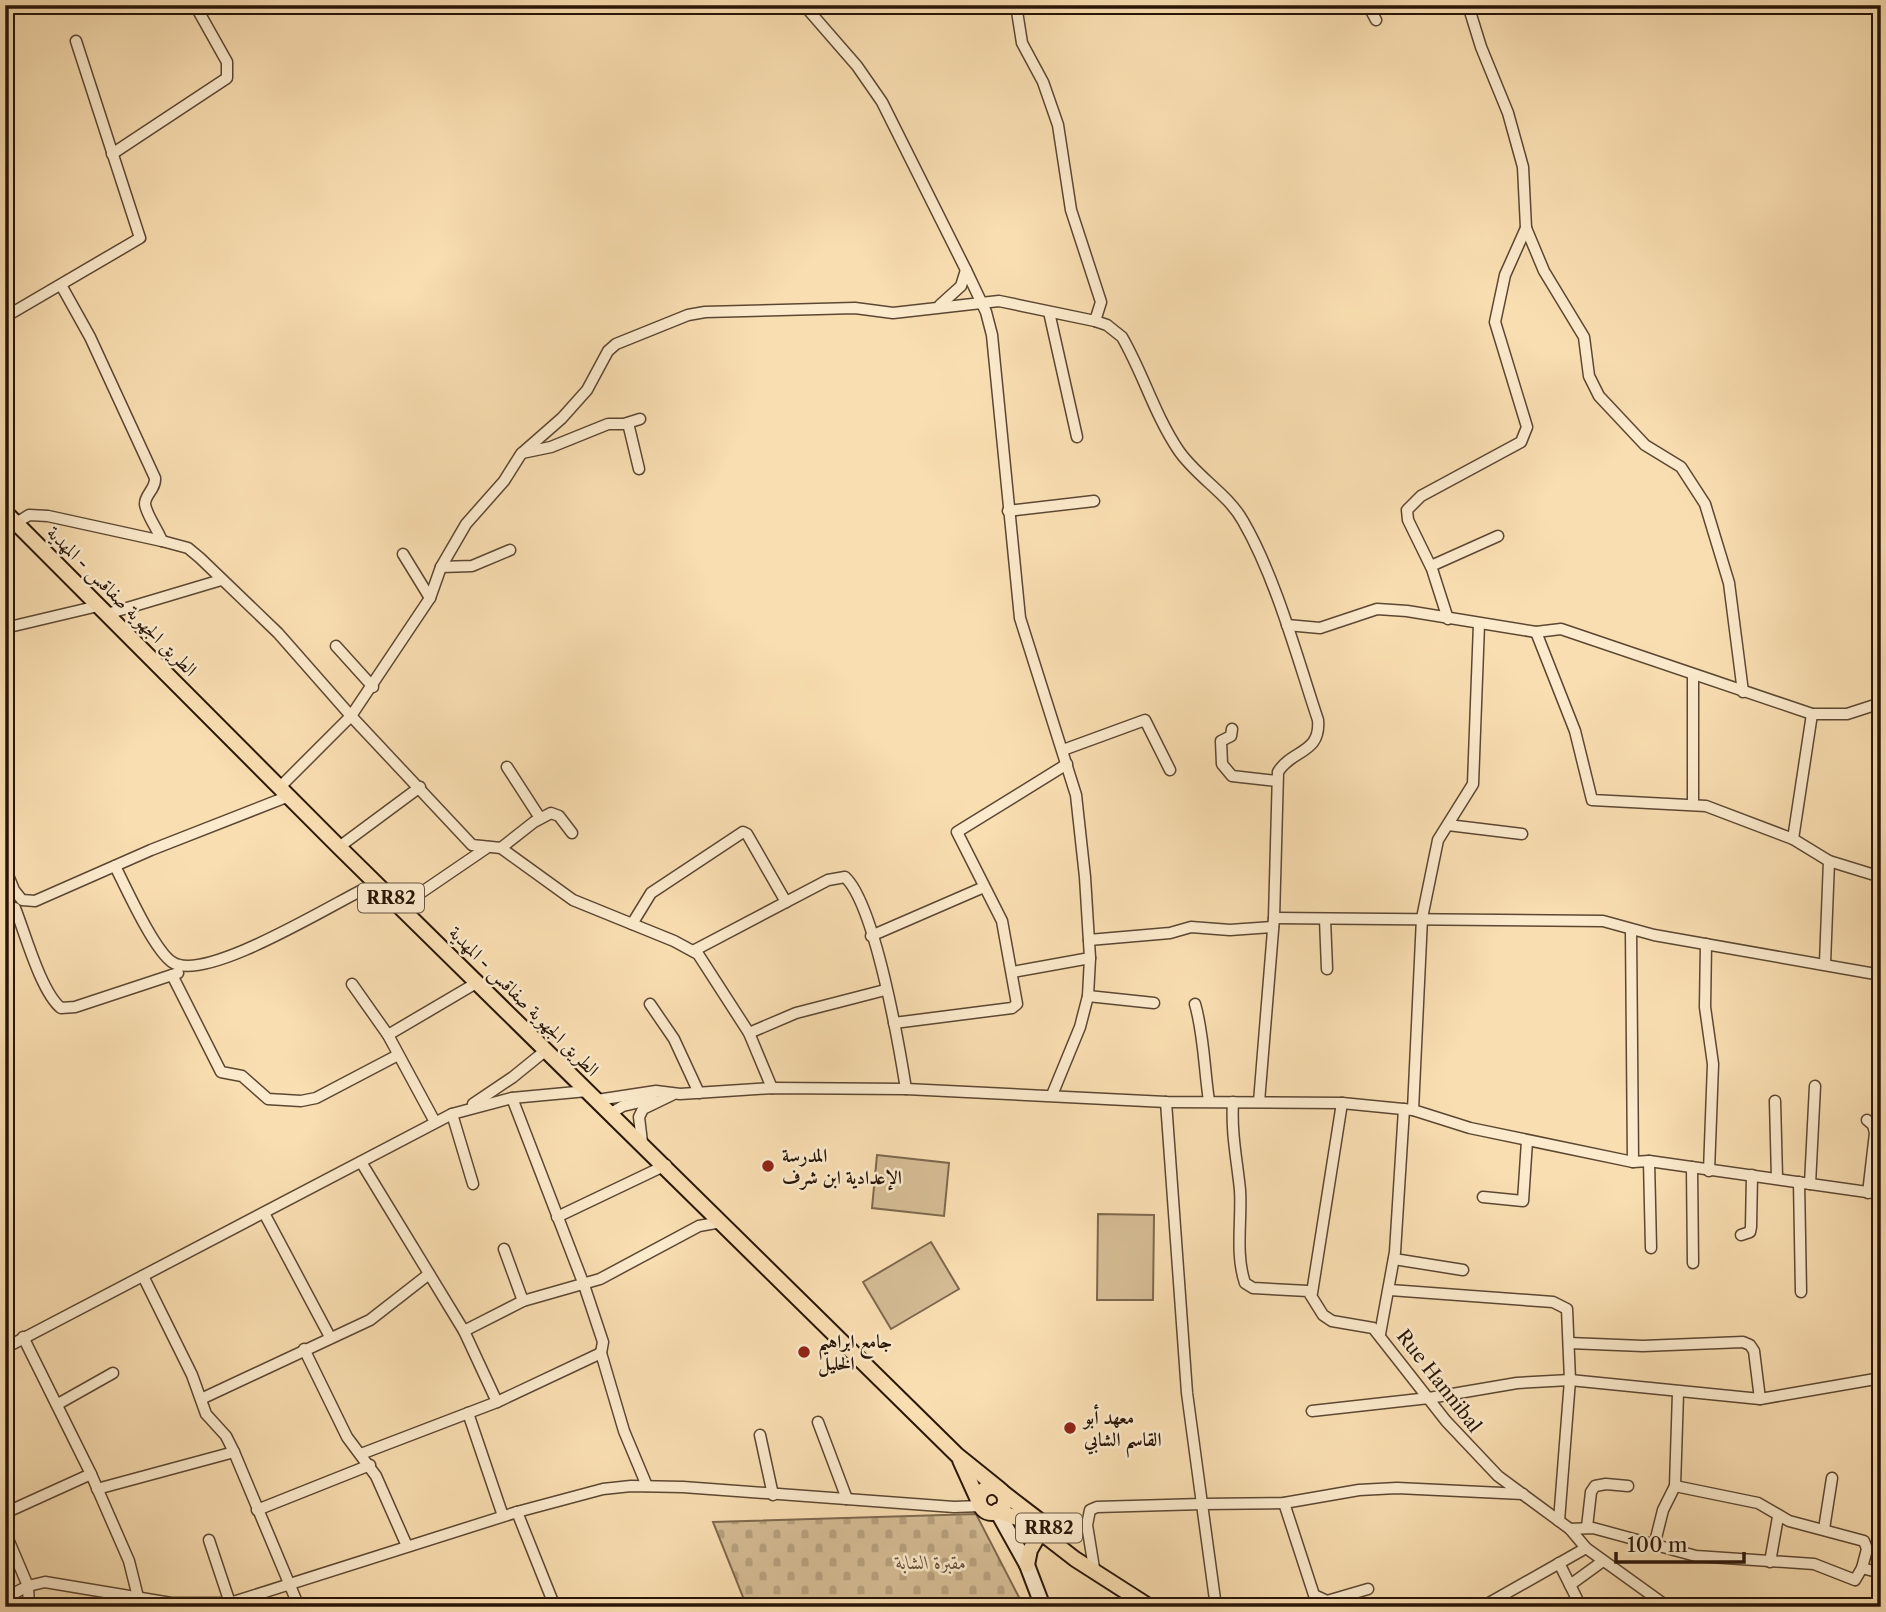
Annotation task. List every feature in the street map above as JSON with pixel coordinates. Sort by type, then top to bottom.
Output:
[{"type":"main road","name":"الطريق الجهوية صفاقس - المهدية","points":[[10,517],[339,847],[545,1051],[666,1165],[721,1223],[957,1455],[1000,1489],[1076,1559],[1094,1568],[1150,1607]]},
{"type":"main road","name":"الطريق الجهوية صفاقس - المهدية","points":[[957,1455],[987,1508],[1043,1529]]},
{"type":"main road","points":[[1000,1489],[986,1488],[980,1494],[1021,1571],[1032,1583]]},
{"type":"main road","name":"RR82","points":[[987,1508],[1005,1502],[1000,1489]]},
{"type":"main road","points":[[987,1508],[1027,1565],[1043,1607]]},
{"type":"main road","points":[[1027,1565],[1031,1549],[1043,1529]]},
{"type":"street","points":[[112,154],[227,78],[227,62],[195,5]]},
{"type":"street","points":[[804,5],[858,66],[882,102],[966,270],[992,335],[1020,618],[1063,750],[1079,817],[1090,958],[1088,996],[1080,1027],[1052,1095]]},
{"type":"street","points":[[1017,5],[1022,43],[1044,82],[1058,125],[1071,210],[1101,302],[1095,321]]},
{"type":"street","points":[[1368,5],[1376,20]]},
{"type":"street","points":[[1468,5],[1518,142],[1523,167],[1525,228],[1544,271],[1584,337],[1589,376],[1600,396],[1645,445],[1681,467],[1705,504],[1729,583],[1743,692]]},
{"type":"street","points":[[5,317],[140,237],[76,41]]},
{"type":"street","points":[[1448,619],[1430,566],[1406,514],[1421,496],[1521,442],[1527,432],[1512,369],[1496,332],[1495,321],[1505,275],[1525,228]]},
{"type":"street","points":[[936,307],[949,300],[961,286],[966,270]]},
{"type":"street","points":[[61,285],[90,337],[155,478],[155,487],[147,498],[146,507],[162,541]]},
{"type":"street","points":[[376,883],[285,933],[75,1007],[61,1008],[51,996],[10,910],[284,792],[373,687],[430,598],[441,567],[466,524],[504,481],[522,453],[562,418],[587,390],[612,347],[688,315],[855,308],[893,313],[999,301],[1095,321],[1107,325],[1122,337],[1179,452],[1244,523],[1287,625],[1319,731],[1313,744],[1281,766],[1277,781],[1273,923],[1259,1102]]},
{"type":"street","points":[[1049,312],[1077,437]]},
{"type":"street","points":[[522,453],[551,447],[608,424],[640,419]]},
{"type":"street","points":[[628,423],[639,469]]},
{"type":"street","points":[[1008,511],[1094,502]]},
{"type":"street","points":[[10,517],[48,516],[188,548],[278,632],[351,716],[472,845],[501,848],[573,900],[693,951],[704,961],[749,1033],[772,1088]]},
{"type":"street","points":[[1430,566],[1498,536]]},
{"type":"street","points":[[441,567],[472,566],[510,550]]},
{"type":"street","points":[[403,554],[430,598]]},
{"type":"street","points":[[5,628],[103,610],[221,580]]},
{"type":"street","points":[[1287,625],[1320,628],[1377,609],[1536,632],[1552,629],[1573,632],[1693,676],[1812,714],[1847,715],[1880,706]]},
{"type":"street","points":[[1380,1334],[1394,1259],[1409,1110],[1422,918],[1438,840],[1473,784],[1479,624]]},
{"type":"street","points":[[1536,632],[1575,731],[1592,800],[1693,803],[1793,839],[1829,861],[1881,877]]},
{"type":"street","points":[[336,646],[373,687]]},
{"type":"street","points":[[1693,676],[1693,803]]},
{"type":"street","points":[[1793,839],[1812,714]]},
{"type":"street","points":[[1063,750],[1145,720],[1170,770]]},
{"type":"street","points":[[1232,729],[1231,736],[1221,741],[1222,764],[1232,776],[1277,781]]},
{"type":"street","points":[[894,1023],[1012,1008],[1018,1000],[1002,921],[957,832],[1067,764]]},
{"type":"street","points":[[507,767],[540,818]]},
{"type":"street","points":[[339,847],[420,787]]},
{"type":"street","points":[[501,848],[540,818],[557,814],[572,833]]},
{"type":"street","points":[[1448,825],[1522,834]]},
{"type":"street","points":[[632,924],[651,892],[743,832],[747,834],[786,902]]},
{"type":"street","points":[[400,907],[488,847]]},
{"type":"street","points":[[1825,963],[1829,861]]},
{"type":"street","points":[[115,866],[168,959],[185,968],[194,966]]},
{"type":"street","points":[[6,872],[18,896],[30,902]]},
{"type":"street","points":[[693,951],[833,878],[845,877],[854,887],[871,936],[894,1023],[905,1089]]},
{"type":"street","points":[[871,936],[984,887]]},
{"type":"street","points":[[1088,940],[1170,933],[1191,927],[1230,930],[1325,919],[1583,919],[1616,924],[1630,930],[1881,975]]},
{"type":"street","points":[[1325,919],[1327,969]]},
{"type":"street","points":[[1630,930],[1633,1161]]},
{"type":"street","points":[[1706,944],[1705,1007],[1713,1063],[1709,1171]]},
{"type":"street","points":[[1013,972],[1090,958]]},
{"type":"street","points":[[172,975],[221,1072],[248,1080],[268,1099],[285,1102],[316,1098],[398,1055]]},
{"type":"street","points":[[388,1035],[478,982]]},
{"type":"street","points":[[352,984],[388,1035],[435,1122]]},
{"type":"street","points":[[749,1033],[796,1013],[885,990]]},
{"type":"street","points":[[1088,996],[1154,1003]]},
{"type":"street","points":[[650,1004],[674,1039],[699,1093]]},
{"type":"street","points":[[1195,1004],[1201,1023],[1202,1061],[1209,1101]]},
{"type":"street","points":[[464,1110],[513,1077],[545,1051]]},
{"type":"street","points":[[1801,1293],[1804,1183],[1815,1086]]},
{"type":"street","points":[[5,1348],[435,1122],[464,1110],[512,1098],[636,1092],[680,1094],[772,1088],[905,1089],[1166,1102],[1342,1103],[1409,1110],[1527,1141],[1633,1161],[1777,1178],[1881,1194]]},
{"type":"street","points":[[611,1113],[623,1106],[680,1094]]},
{"type":"street","points":[[512,1098],[584,1285],[603,1342],[601,1353],[624,1431],[647,1486]]},
{"type":"street","points":[[642,1142],[639,1117],[643,1109],[661,1098]]},
{"type":"street","points":[[1775,1101],[1777,1178]]},
{"type":"street","points":[[1166,1102],[1186,1393],[1216,1607]]},
{"type":"street","points":[[1233,1102],[1233,1140],[1240,1190],[1244,1279],[1253,1288],[1312,1293],[1342,1103]]},
{"type":"street","points":[[452,1114],[473,1184]]},
{"type":"street","points":[[1867,1120],[1873,1125],[1875,1133],[1868,1193]]},
{"type":"street","points":[[1483,1197],[1523,1201],[1527,1141]]},
{"type":"street","points":[[1649,1161],[1651,1248]]},
{"type":"street","points":[[361,1162],[464,1331],[497,1402]]},
{"type":"street","points":[[557,1217],[666,1165]]},
{"type":"street","points":[[1692,1167],[1693,1262]]},
{"type":"street","points":[[1741,1235],[1750,1231],[1751,1227],[1752,1175]]},
{"type":"street","points":[[264,1213],[330,1337]]},
{"type":"street","points":[[464,1331],[523,1301],[600,1279],[699,1226],[721,1223]]},
{"type":"street","points":[[504,1249],[523,1301]]},
{"type":"street","points":[[1394,1259],[1462,1270]]},
{"type":"street","points":[[201,1399],[375,1317],[429,1274]]},
{"type":"street","points":[[143,1276],[210,1421],[226,1436],[234,1452],[299,1607]]},
{"type":"street","points":[[1390,1290],[1553,1302],[1567,1309],[1570,1380],[1559,1521]]},
{"type":"street","name":"Rue Hannibal","points":[[1312,1293],[1323,1315],[1332,1321],[1362,1324],[1380,1334],[1477,1456],[1498,1476],[1570,1529],[1586,1548],[1668,1607]]},
{"type":"street","points":[[23,1337],[91,1474],[129,1561],[138,1597]]},
{"type":"street","points":[[1569,1343],[1643,1346],[1744,1342],[1754,1351],[1760,1399]]},
{"type":"street","points":[[304,1349],[347,1437],[370,1465],[407,1546]]},
{"type":"street","points":[[361,1454],[497,1402],[601,1353]]},
{"type":"street","points":[[58,1404],[113,1373]]},
{"type":"street","points":[[1312,1411],[1429,1398],[1517,1383],[1570,1380],[1678,1393],[1760,1399],[1881,1378]]},
{"type":"street","points":[[1655,1542],[1663,1510],[1675,1486],[1678,1393]]},
{"type":"street","points":[[468,1413],[503,1516]]},
{"type":"street","points":[[818,1422],[847,1499]]},
{"type":"street","points":[[760,1435],[774,1495]]},
{"type":"street","points":[[97,1489],[234,1452]]},
{"type":"street","points":[[257,1510],[370,1465]]},
{"type":"street","points":[[5,1513],[91,1474]]},
{"type":"street","points":[[1824,1529],[1832,1478]]},
{"type":"street","points":[[5,1598],[28,1586],[60,1582],[178,1605],[230,1603],[289,1587],[503,1516],[603,1489],[647,1486],[987,1508]]},
{"type":"street","points":[[1587,1527],[1591,1492],[1595,1486],[1628,1486]]},
{"type":"street","points":[[1675,1486],[1758,1503],[1774,1510],[1778,1517],[1770,1562]]},
{"type":"street","points":[[1094,1568],[1087,1525],[1090,1510],[1097,1507],[1284,1503],[1359,1490],[1397,1488],[1525,1494]]},
{"type":"street","points":[[1284,1503],[1314,1595],[1327,1601],[1367,1589]]},
{"type":"street","points":[[517,1512],[555,1607]]},
{"type":"street","points":[[1570,1529],[1587,1527],[1655,1542],[1696,1556],[1814,1564],[1856,1580],[1867,1549],[1864,1541],[1778,1517]]},
{"type":"street","points":[[5,1532],[28,1586],[29,1607]]},
{"type":"street","points":[[209,1540],[230,1603]]},
{"type":"street","points":[[1482,1607],[1586,1548]]},
{"type":"street","points":[[1570,1585],[1603,1561]]},
{"type":"street","points":[[1559,1563],[1581,1607]]},
{"type":"street","points":[[1862,1568],[1881,1573]]},
{"type":"green space","points":[[877,1155],[949,1163],[944,1216],[872,1208]]},
{"type":"green space","points":[[1098,1214],[1154,1215],[1153,1300],[1097,1300]]},
{"type":"green space","points":[[931,1242],[959,1289],[891,1329],[863,1282]]},
{"type":"green space","name":"مقبرة الشابة","points":[[976,1514],[1024,1607],[747,1607],[713,1522]]},
{"type":"place","name":"المدرسة الإعدادية ابن شرف","points":[[768,1166]]},
{"type":"place","name":"جامع ابراهيم الخليل","points":[[804,1352]]},
{"type":"place","name":"معهد أبو القاسم الشابي","points":[[1070,1428]]}]
